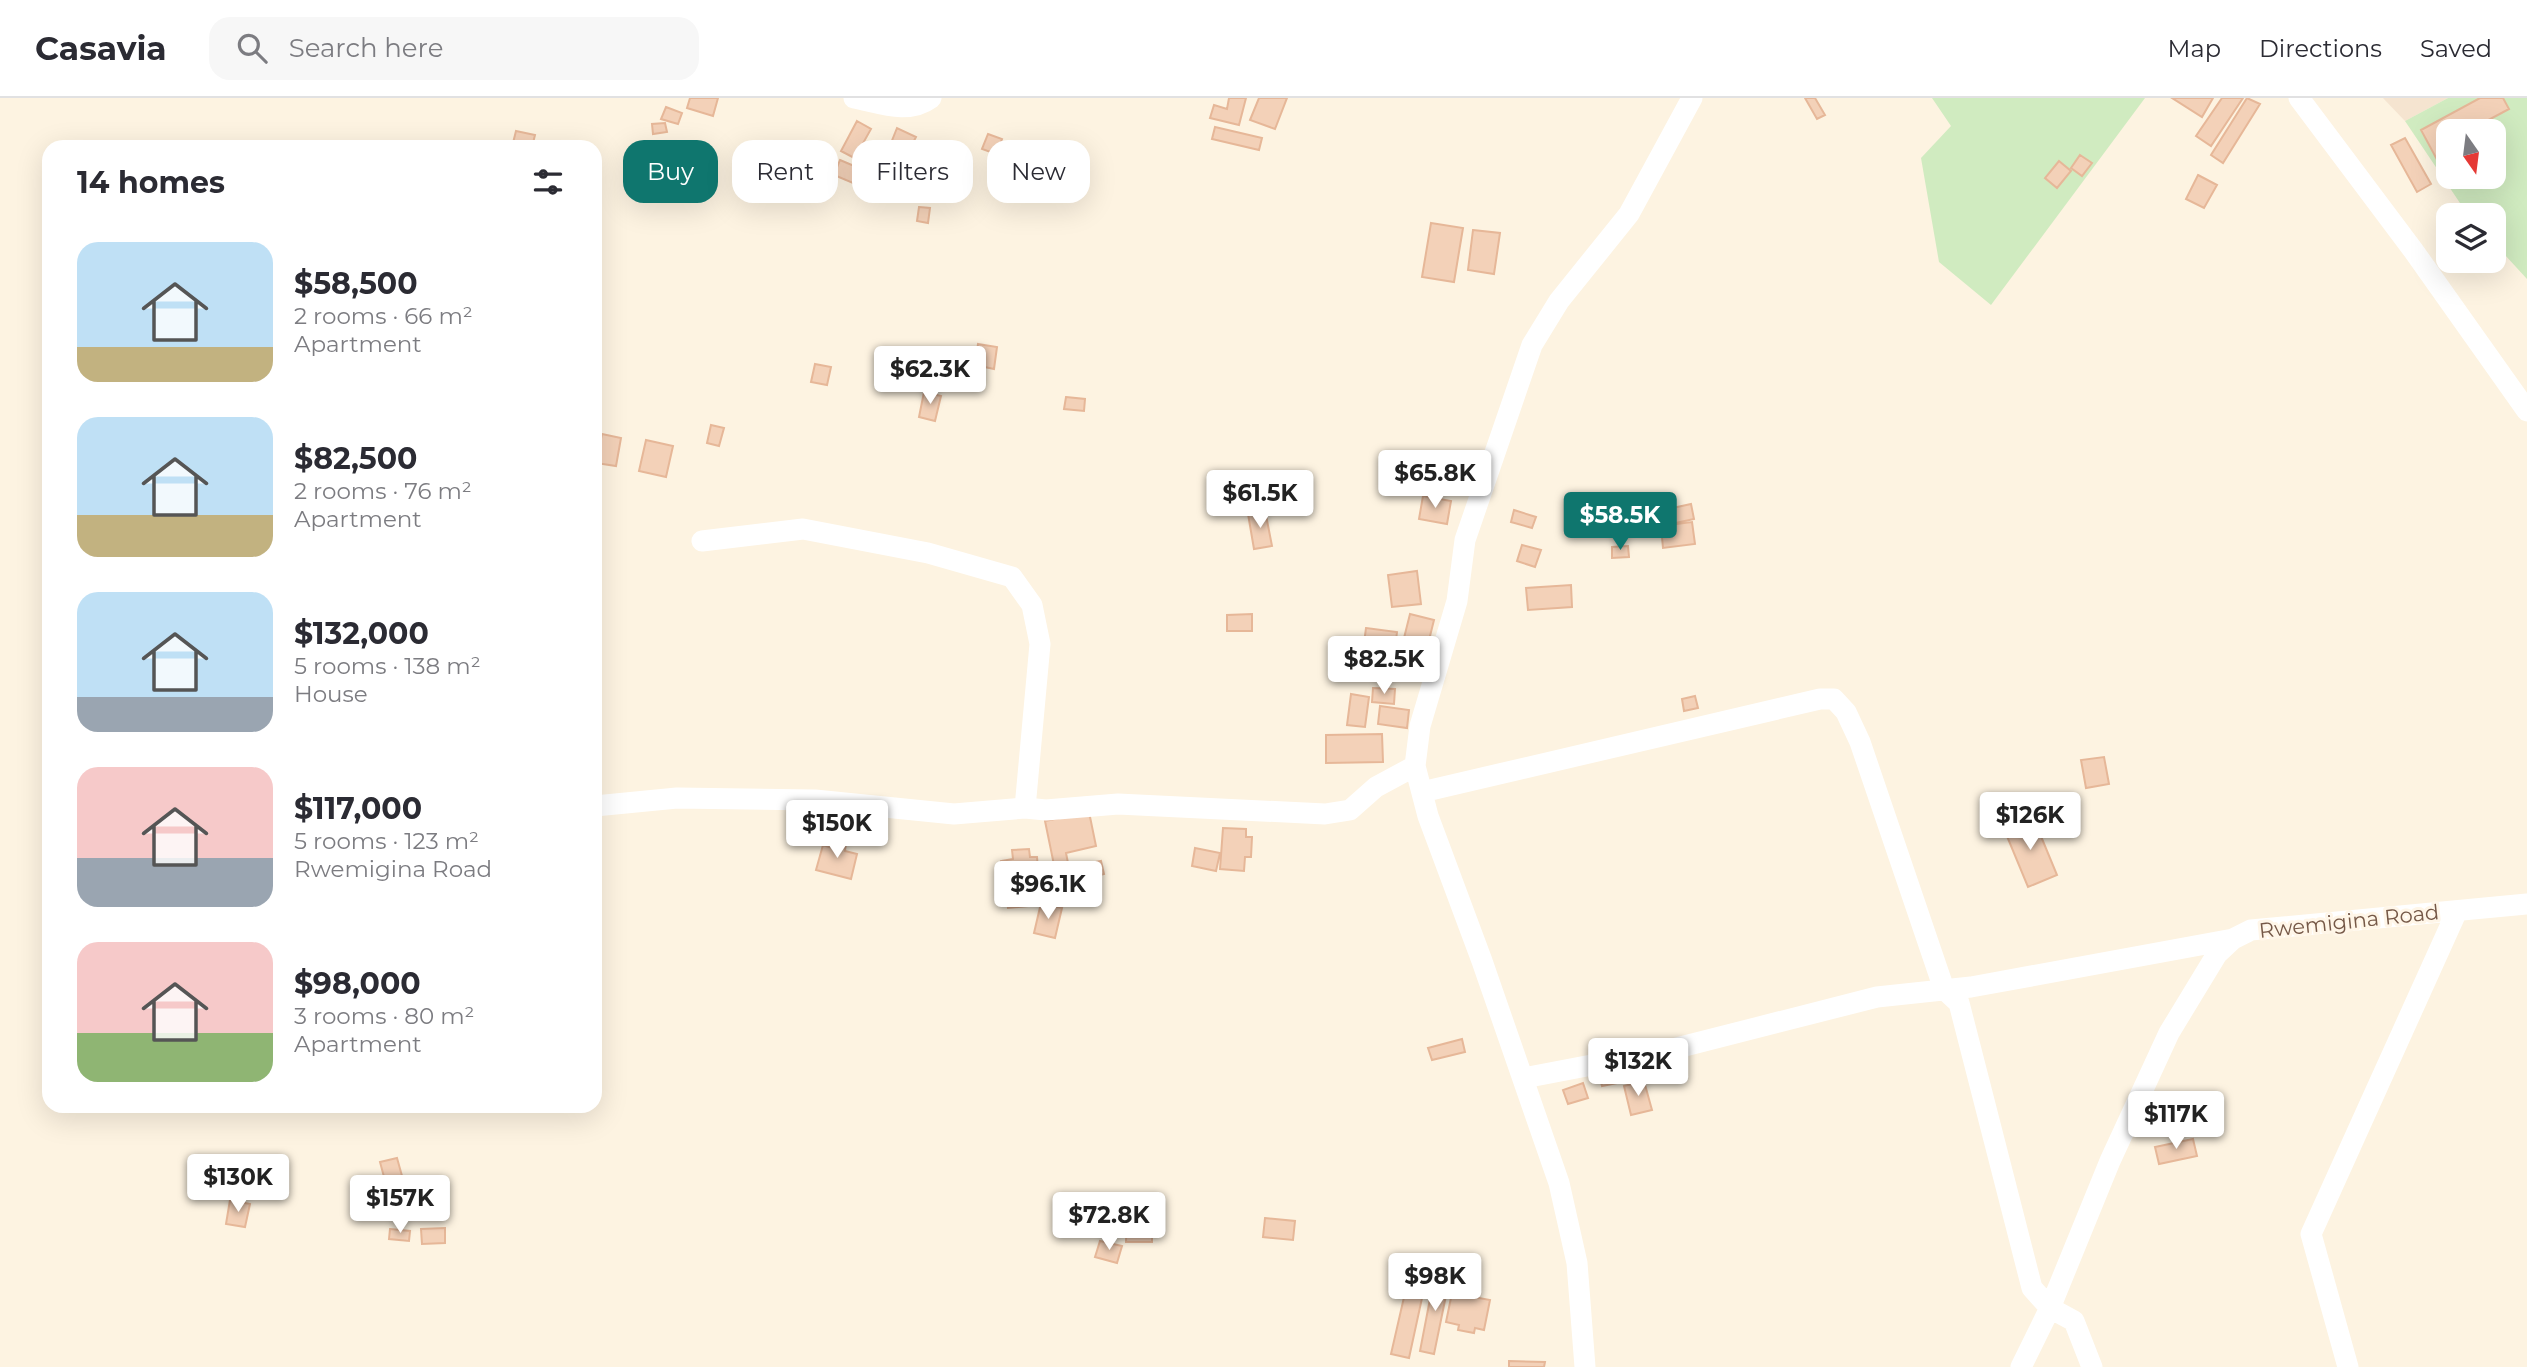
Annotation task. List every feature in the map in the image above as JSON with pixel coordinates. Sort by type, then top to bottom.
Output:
[{"type":"street","points":[[854,98],[905,108],[917,107],[931,98]]},
{"type":"street","points":[[1585,1367],[1577,1263],[1559,1183],[1422,792],[1415,765],[1420,726],[1457,601],[1465,540],[1532,345],[1559,301],[1629,214],[1692,98]]},
{"type":"street","points":[[2299,98],[2413,250],[2527,411]]},
{"type":"street","points":[[702,541],[803,529],[928,553],[1012,577],[1032,605],[1040,644],[1025,808]]},
{"type":"street","points":[[1422,792],[1820,699],[1834,699],[1846,712],[1860,742],[1944,989],[1959,1003],[2032,1289],[2050,1308],[2074,1321],[2092,1367]]},
{"type":"street","points":[[602,805],[677,798],[816,800],[954,814],[1118,804],[1325,814],[1350,810],[1376,787],[1415,765]]},
{"type":"street","name":"Rwemigina Road","points":[[2021,1367],[2050,1308],[2110,1161],[2169,1033],[2217,954],[2233,939],[2251,930],[2527,904]]},
{"type":"street","points":[[2348,1367],[2311,1234],[2457,911]]},
{"type":"street","points":[[1524,1078],[1665,1051],[1877,997],[1971,987],[2233,939]]},
{"type":"shaded area","points":[[2383,98],[2448,98],[2405,121]]},
{"type":"green space","points":[[1932,98],[2145,98],[1991,305],[1939,262],[1921,158],[1951,126]]},
{"type":"green space","points":[[2448,98],[2527,98],[2527,279],[2506,256],[2506,203],[2460,203],[2451,189],[2506,189],[2506,119],[2436,119],[2436,167],[2405,121]]},
{"type":"building","points":[[690,98],[718,98],[713,116],[687,108]]},
{"type":"building","points":[[1229,98],[1246,98],[1239,125],[1210,118],[1214,105],[1227,109]]},
{"type":"building","points":[[1259,98],[1287,98],[1275,129],[1250,120]]},
{"type":"building","points":[[1805,98],[1815,98],[1825,115],[1817,119]]},
{"type":"building","points":[[2172,98],[2213,98],[2202,117]]},
{"type":"building","points":[[2222,98],[2243,98],[2211,146],[2196,136]]},
{"type":"building","points":[[2247,98],[2260,104],[2223,163],[2211,155]]},
{"type":"building","points":[[2480,98],[2503,98],[2509,109],[2490,119],[2441,119]]},
{"type":"building","points":[[666,107],[682,113],[678,124],[661,119]]},
{"type":"building","points":[[857,121],[871,129],[865,140],[852,140],[852,157],[841,151]]},
{"type":"building","points":[[2436,122],[2436,158],[2421,130]]},
{"type":"building","points":[[665,123],[667,132],[653,134],[652,124]]},
{"type":"building","points":[[1215,127],[1262,138],[1259,150],[1212,139]]},
{"type":"building","points":[[897,128],[916,137],[914,140],[892,140]]},
{"type":"building","points":[[516,131],[535,135],[534,140],[514,140]]},
{"type":"building","points":[[988,134],[1002,139],[987,140],[987,151],[982,149]]},
{"type":"building","points":[[2405,138],[2431,184],[2417,192],[2391,145]]},
{"type":"building","points":[[2080,155],[2092,163],[2082,176],[2071,168]]},
{"type":"building","points":[[840,160],[852,165],[852,183],[838,177]]},
{"type":"building","points":[[2059,161],[2071,171],[2057,188],[2045,178]]},
{"type":"building","points":[[2198,175],[2217,185],[2204,208],[2186,199]]},
{"type":"building","points":[[919,207],[930,208],[928,223],[917,221]]},
{"type":"building","points":[[1431,223],[1463,228],[1454,282],[1422,277]]},
{"type":"building","points":[[1473,230],[1500,233],[1494,274],[1468,270]]},
{"type":"building","points":[[978,344],[997,347],[994,369],[975,365]]},
{"type":"building","points":[[815,364],[831,367],[827,385],[811,382]]},
{"type":"building","points":[[924,392],[941,396],[935,421],[919,417]]},
{"type":"building","points":[[1066,397],[1085,399],[1084,411],[1064,409]]},
{"type":"building","points":[[711,425],[724,428],[719,446],[707,443]]},
{"type":"building","points":[[602,434],[621,438],[616,466],[602,464]]},
{"type":"building","points":[[646,440],[673,446],[666,477],[639,471]]},
{"type":"building","points":[[1252,483],[1271,483],[1270,494],[1251,494]]},
{"type":"building","points":[[1423,496],[1451,501],[1447,524],[1419,519]]},
{"type":"building","points":[[1691,504],[1694,519],[1671,524],[1668,509]]},
{"type":"building","points":[[1265,510],[1272,546],[1254,549],[1248,514]]},
{"type":"building","points":[[1514,510],[1536,517],[1532,528],[1511,522]]},
{"type":"building","points":[[1692,522],[1695,544],[1663,548],[1661,526]]},
{"type":"building","points":[[1522,545],[1541,550],[1535,567],[1517,561]]},
{"type":"building","points":[[1628,546],[1629,557],[1612,558],[1612,547]]},
{"type":"building","points":[[1417,571],[1421,604],[1392,607],[1388,575]]},
{"type":"building","points":[[1571,585],[1572,607],[1528,610],[1526,588]]},
{"type":"building","points":[[1252,614],[1252,631],[1227,631],[1227,615]]},
{"type":"building","points":[[1410,614],[1434,620],[1422,668],[1398,662]]},
{"type":"building","points":[[1366,628],[1397,632],[1395,648],[1364,643]]},
{"type":"building","points":[[1373,688],[1395,689],[1394,704],[1372,702]]},
{"type":"building","points":[[1351,694],[1369,697],[1365,727],[1347,725]]},
{"type":"building","points":[[1695,696],[1698,708],[1684,711],[1682,699]]},
{"type":"building","points":[[1380,706],[1409,710],[1407,728],[1378,724]]},
{"type":"building","points":[[1382,734],[1383,762],[1326,763],[1326,735]]},
{"type":"building","points":[[2104,757],[2109,784],[2086,788],[2081,760]]},
{"type":"building","points":[[1089,812],[1096,846],[1066,853],[1068,863],[1054,865],[1045,821]]},
{"type":"building","points":[[2033,817],[2057,875],[2028,887],[2004,829]]},
{"type":"building","points":[[1223,828],[1246,829],[1246,837],[1252,837],[1251,857],[1245,857],[1244,871],[1220,869]]},
{"type":"building","points":[[831,840],[846,843],[845,851],[857,854],[851,879],[816,870],[823,845],[829,847]]},
{"type":"building","points":[[1195,848],[1220,853],[1216,871],[1192,866]]},
{"type":"building","points":[[1029,849],[1030,857],[1037,857],[1039,882],[1003,885],[1001,861],[1013,859],[1012,850]]},
{"type":"building","points":[[1101,861],[1104,874],[1088,878],[1084,864]]},
{"type":"building","points":[[1068,867],[1072,888],[1088,885],[1090,900],[1065,905],[1057,868]]},
{"type":"building","points":[[1035,892],[1037,905],[1008,908],[1007,896]]},
{"type":"building","points":[[1041,903],[1062,908],[1055,938],[1034,933]]},
{"type":"building","points":[[1462,1039],[1465,1052],[1432,1060],[1428,1048]]},
{"type":"building","points":[[1624,1069],[1627,1081],[1602,1086],[1599,1074]]},
{"type":"building","points":[[1644,1081],[1652,1110],[1631,1115],[1624,1086]]},
{"type":"building","points":[[1583,1083],[1588,1098],[1568,1104],[1563,1090]]},
{"type":"building","points":[[2193,1139],[2197,1156],[2159,1164],[2155,1147]]},
{"type":"building","points":[[397,1158],[404,1183],[387,1188],[380,1162]]},
{"type":"building","points":[[230,1200],[250,1204],[245,1227],[226,1224]]},
{"type":"building","points":[[1127,1208],[1152,1208],[1152,1217],[1161,1218],[1160,1231],[1152,1231],[1152,1242],[1126,1242]]},
{"type":"building","points":[[1265,1218],[1295,1221],[1293,1240],[1263,1237]]},
{"type":"building","points":[[445,1228],[445,1243],[422,1244],[421,1229]]},
{"type":"building","points":[[390,1229],[410,1231],[409,1241],[389,1239]]},
{"type":"building","points":[[1100,1241],[1122,1246],[1117,1263],[1095,1257]]},
{"type":"building","points":[[1410,1271],[1427,1275],[1409,1358],[1391,1354]]},
{"type":"building","points":[[1435,1273],[1450,1276],[1434,1354],[1420,1351]]},
{"type":"building","points":[[1452,1293],[1490,1300],[1484,1330],[1475,1328],[1474,1333],[1458,1330],[1459,1325],[1446,1322]]},
{"type":"building","points":[[1509,1361],[1545,1362],[1544,1367],[1509,1367]]}]
